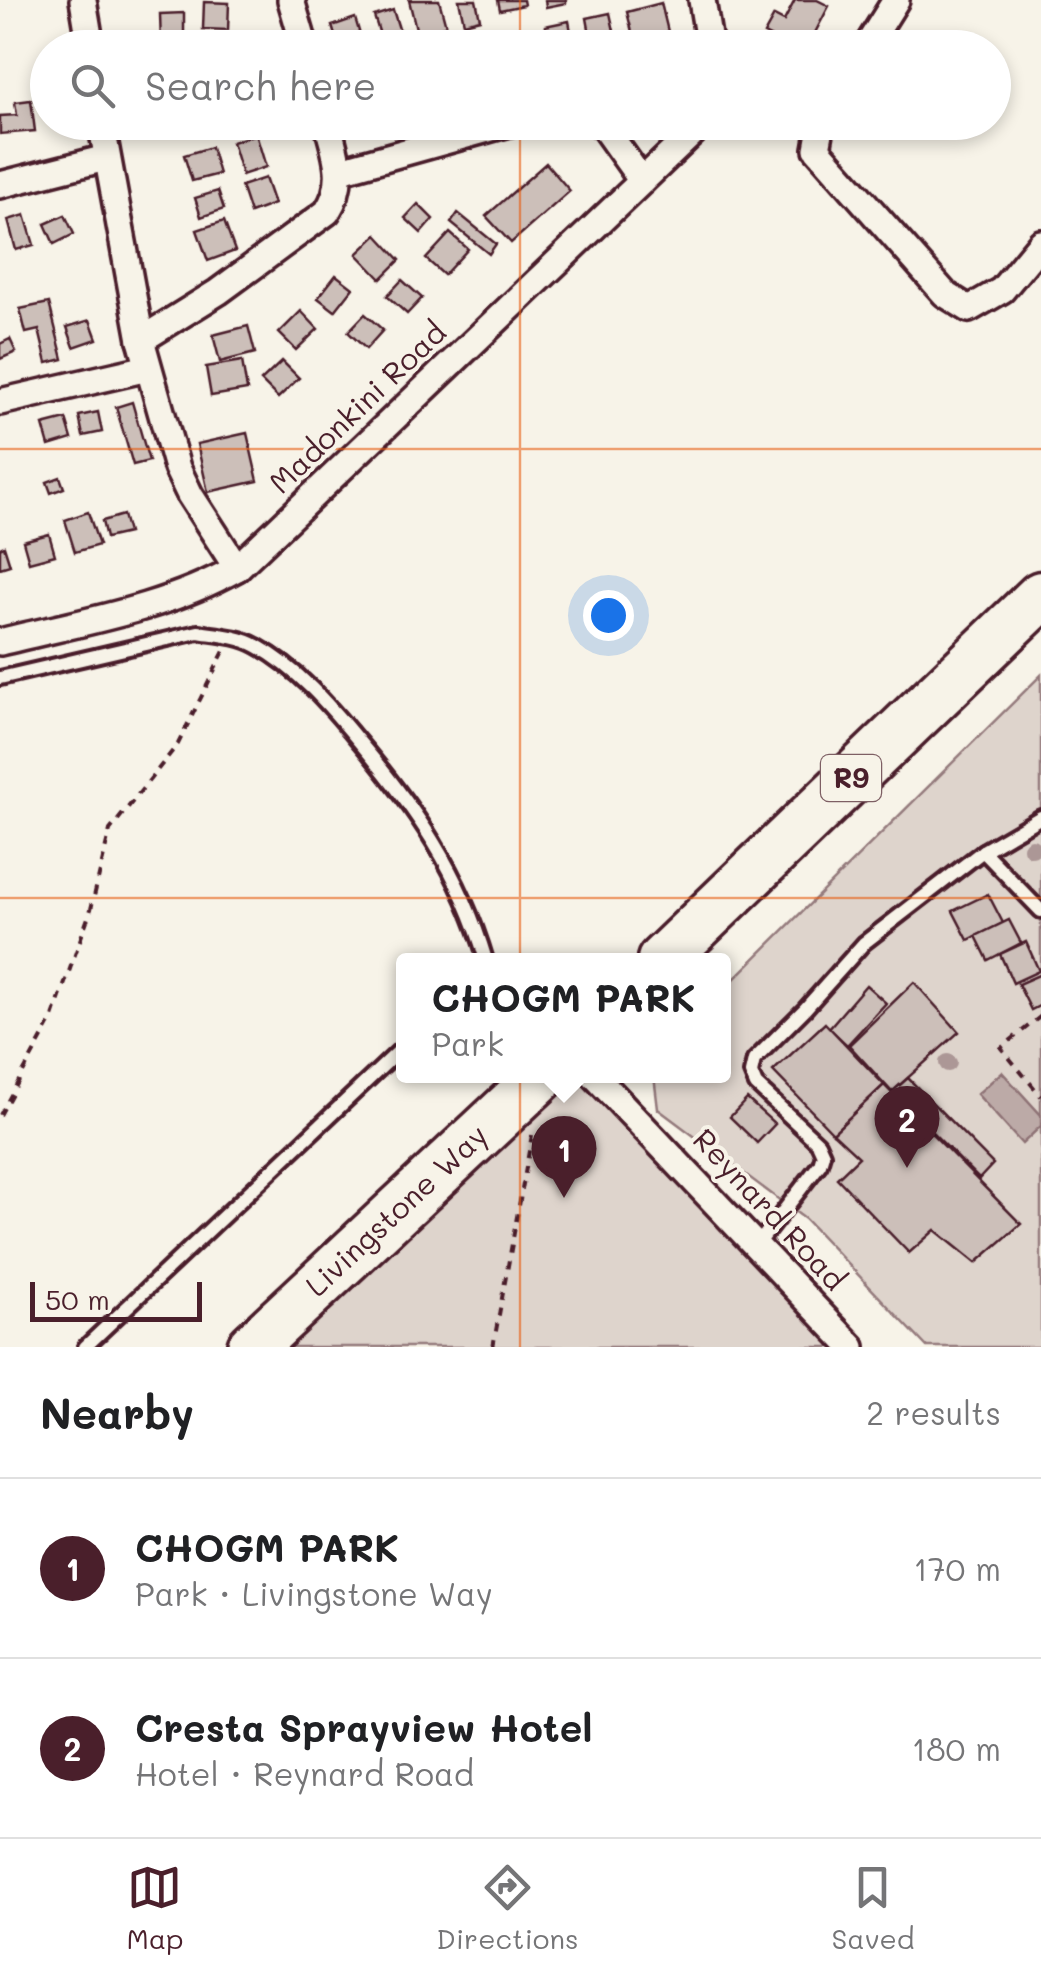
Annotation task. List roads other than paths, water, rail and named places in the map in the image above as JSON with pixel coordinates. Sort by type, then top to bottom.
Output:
[{"type":"highway","name":"R9","points":[[669,953],[1041,596]]},
{"type":"highway","name":"Livingstone Way","points":[[252,1347],[534,1083]]},
{"type":"street","points":[[83,0],[88,30]]},
{"type":"street","points":[[291,0],[299,30]]},
{"type":"street","points":[[702,0],[707,30]]},
{"type":"street","points":[[877,30],[896,0]]},
{"type":"street","points":[[104,140],[148,368],[178,468],[190,494],[238,568]]},
{"type":"street","points":[[142,340],[218,292],[327,212],[337,196],[341,170],[332,140]]},
{"type":"street","points":[[341,170],[449,140]]},
{"type":"street","points":[[613,140],[642,182]]},
{"type":"street","name":"Madonkini Road","points":[[0,642],[170,600],[238,568],[685,140]]},
{"type":"street","points":[[819,140],[818,149],[945,294],[969,309],[1002,290],[1041,243]]},
{"type":"street","points":[[0,185],[106,158]]},
{"type":"street","points":[[0,402],[148,368]]},
{"type":"street","name":"Reynard Road","points":[[602,1083],[852,1347]]},
{"type":"lane","points":[[0,678],[198,632],[257,646],[321,695],[400,789],[440,850],[464,897],[484,953]]},
{"type":"lane","points":[[758,1244],[820,1164],[823,1154],[818,1142],[756,1085],[752,1073],[754,1060],[864,943],[983,851],[1041,816]]},
{"type":"lane","points":[[983,851],[1041,911]]},
{"type":"lane","points":[[85,1347],[396,1054]]},
{"type":"place","name":"Cresta Sprayview Hotel","points":[[907,1168]]},
{"type":"place","name":"CHOGM PARK","points":[[564,1198]]}]
